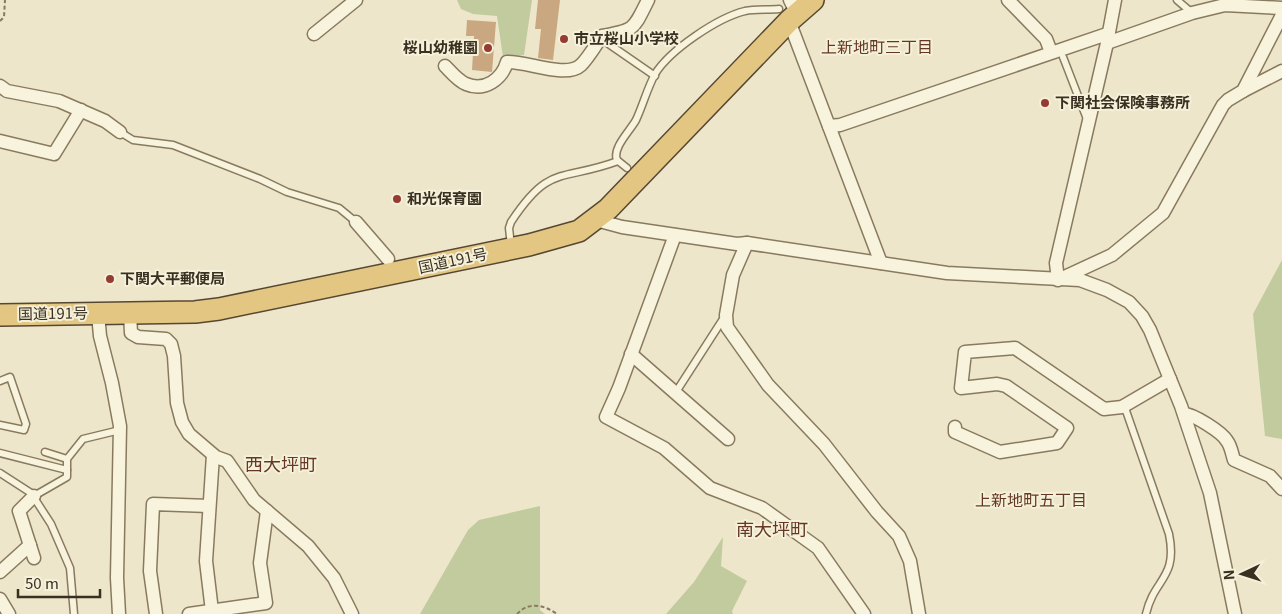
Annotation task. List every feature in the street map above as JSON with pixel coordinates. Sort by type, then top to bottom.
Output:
[{"type":"highway","name":"国道191号","points":[[0,315],[196,312],[219,309],[512,249],[579,231],[596,220],[789,11],[813,0]]},
{"type":"street","points":[[314,34],[356,0]]},
{"type":"street","points":[[445,66],[464,83],[477,86],[490,84],[496,80],[505,69],[507,62],[521,62],[568,71],[579,66],[602,36],[625,32],[632,28],[648,0]]},
{"type":"street","points":[[1008,0],[1046,39],[1051,52]]},
{"type":"street","points":[[1058,280],[1056,263],[1115,0]]},
{"type":"street","points":[[829,126],[840,125],[988,76],[1051,52],[1107,39],[1199,8],[1225,5],[1282,8]]},
{"type":"street","points":[[789,11],[829,126],[881,263]]},
{"type":"street","points":[[1243,91],[1282,15]]},
{"type":"street","points":[[1058,280],[1112,255],[1163,213],[1223,105],[1243,91],[1282,71]]},
{"type":"street","points":[[0,86],[7,91],[59,101],[105,121],[120,132]]},
{"type":"street","points":[[0,141],[54,154],[81,110]]},
{"type":"street","points":[[596,220],[622,227],[747,243],[947,273],[1080,280],[1098,286],[1134,306],[1150,330],[1170,379],[1184,414],[1210,493],[1235,614]]},
{"type":"street","points":[[356,222],[388,259]]},
{"type":"street","points":[[675,235],[606,417],[664,448],[710,488],[762,508],[818,548],[864,614]]},
{"type":"street","points":[[747,243],[733,276],[726,314],[727,327],[768,385],[824,444],[876,512],[899,536],[910,562],[919,614]]},
{"type":"street","points":[[130,313],[131,333],[138,337],[166,339],[171,344],[177,380],[177,403],[182,422],[189,434],[213,455],[226,460],[254,500],[308,546],[334,578],[352,614]]},
{"type":"street","points":[[98,314],[100,336],[112,383],[120,430],[117,578],[120,614]]},
{"type":"street","points":[[955,427],[955,432],[1000,452],[1057,444],[1067,428],[1006,386],[997,384],[961,388],[965,352],[1016,348],[1104,409],[1111,410],[1124,405],[1170,379]]},
{"type":"street","points":[[631,354],[728,439]]},
{"type":"street","points":[[1184,414],[1190,414],[1227,441],[1234,460],[1276,475],[1282,490]]},
{"type":"street","points":[[212,611],[206,561],[213,455]]},
{"type":"street","points":[[34,496],[19,511],[34,558]]},
{"type":"street","points":[[156,614],[150,571],[150,533],[153,504],[210,506]]},
{"type":"street","points":[[188,614],[266,603],[260,563],[267,511]]},
{"type":"street","points":[[0,572],[30,545]]},
{"type":"street","points":[[0,600],[9,614]]},
{"type":"lane","points":[[1177,0],[1199,8]]},
{"type":"lane","points":[[627,168],[618,161],[616,153],[636,120],[643,98],[661,67],[689,41],[722,21],[747,11],[789,11]]},
{"type":"lane","points":[[600,38],[655,76]]},
{"type":"lane","points":[[1063,57],[1088,123]]},
{"type":"lane","points":[[120,132],[134,140],[173,145],[260,178],[287,192],[338,208],[356,222]]},
{"type":"lane","points":[[512,249],[509,228],[511,222],[537,188],[555,177],[618,161]]},
{"type":"lane","points":[[676,392],[726,314]]},
{"type":"lane","points":[[0,381],[10,378],[26,424],[24,430],[0,426]]},
{"type":"lane","points":[[1124,405],[1172,547],[1172,564],[1149,600],[1146,614]]},
{"type":"lane","points":[[34,496],[67,477],[66,459],[83,439],[120,430]]},
{"type":"lane","points":[[45,452],[66,459]]},
{"type":"lane","points":[[0,453],[67,470]]},
{"type":"lane","points":[[0,473],[34,496],[66,556],[70,568],[74,614]]},
{"type":"path","points":[[0,21],[4,16],[5,0]]},
{"type":"path","points":[[517,614],[523,608],[537,605],[557,614]]},
{"type":"green space","points":[[457,0],[532,0],[524,55],[503,57],[497,16],[473,14],[461,9]]},
{"type":"green space","points":[[1282,260],[1282,439],[1265,436],[1253,314]]},
{"type":"green space","points":[[540,506],[540,610],[545,614],[420,614],[468,530],[479,520]]},
{"type":"green space","points":[[723,537],[721,566],[747,581],[732,611],[733,614],[666,614],[694,582]]},
{"type":"building","points":[[538,0],[560,0],[553,60],[538,58],[541,29],[535,29]]},
{"type":"building","points":[[467,20],[496,22],[492,72],[472,70],[474,36],[466,36]]},
{"type":"place","name":"市立桜山小学校","points":[[564,39]]},
{"type":"place","name":"桜山幼稚園","points":[[488,48]]},
{"type":"place","name":"下関社会保険事務所","points":[[1045,103]]},
{"type":"place","name":"和光保育園","points":[[397,199]]},
{"type":"place","name":"下関大平郵便局","points":[[110,279]]},
{"type":"district","name":"上新地町三丁目","points":[[877,47]]},
{"type":"district","name":"西大坪町","points":[[281,465]]},
{"type":"district","name":"上新地町五丁目","points":[[1031,500]]},
{"type":"district","name":"南大坪町","points":[[772,530]]}]
